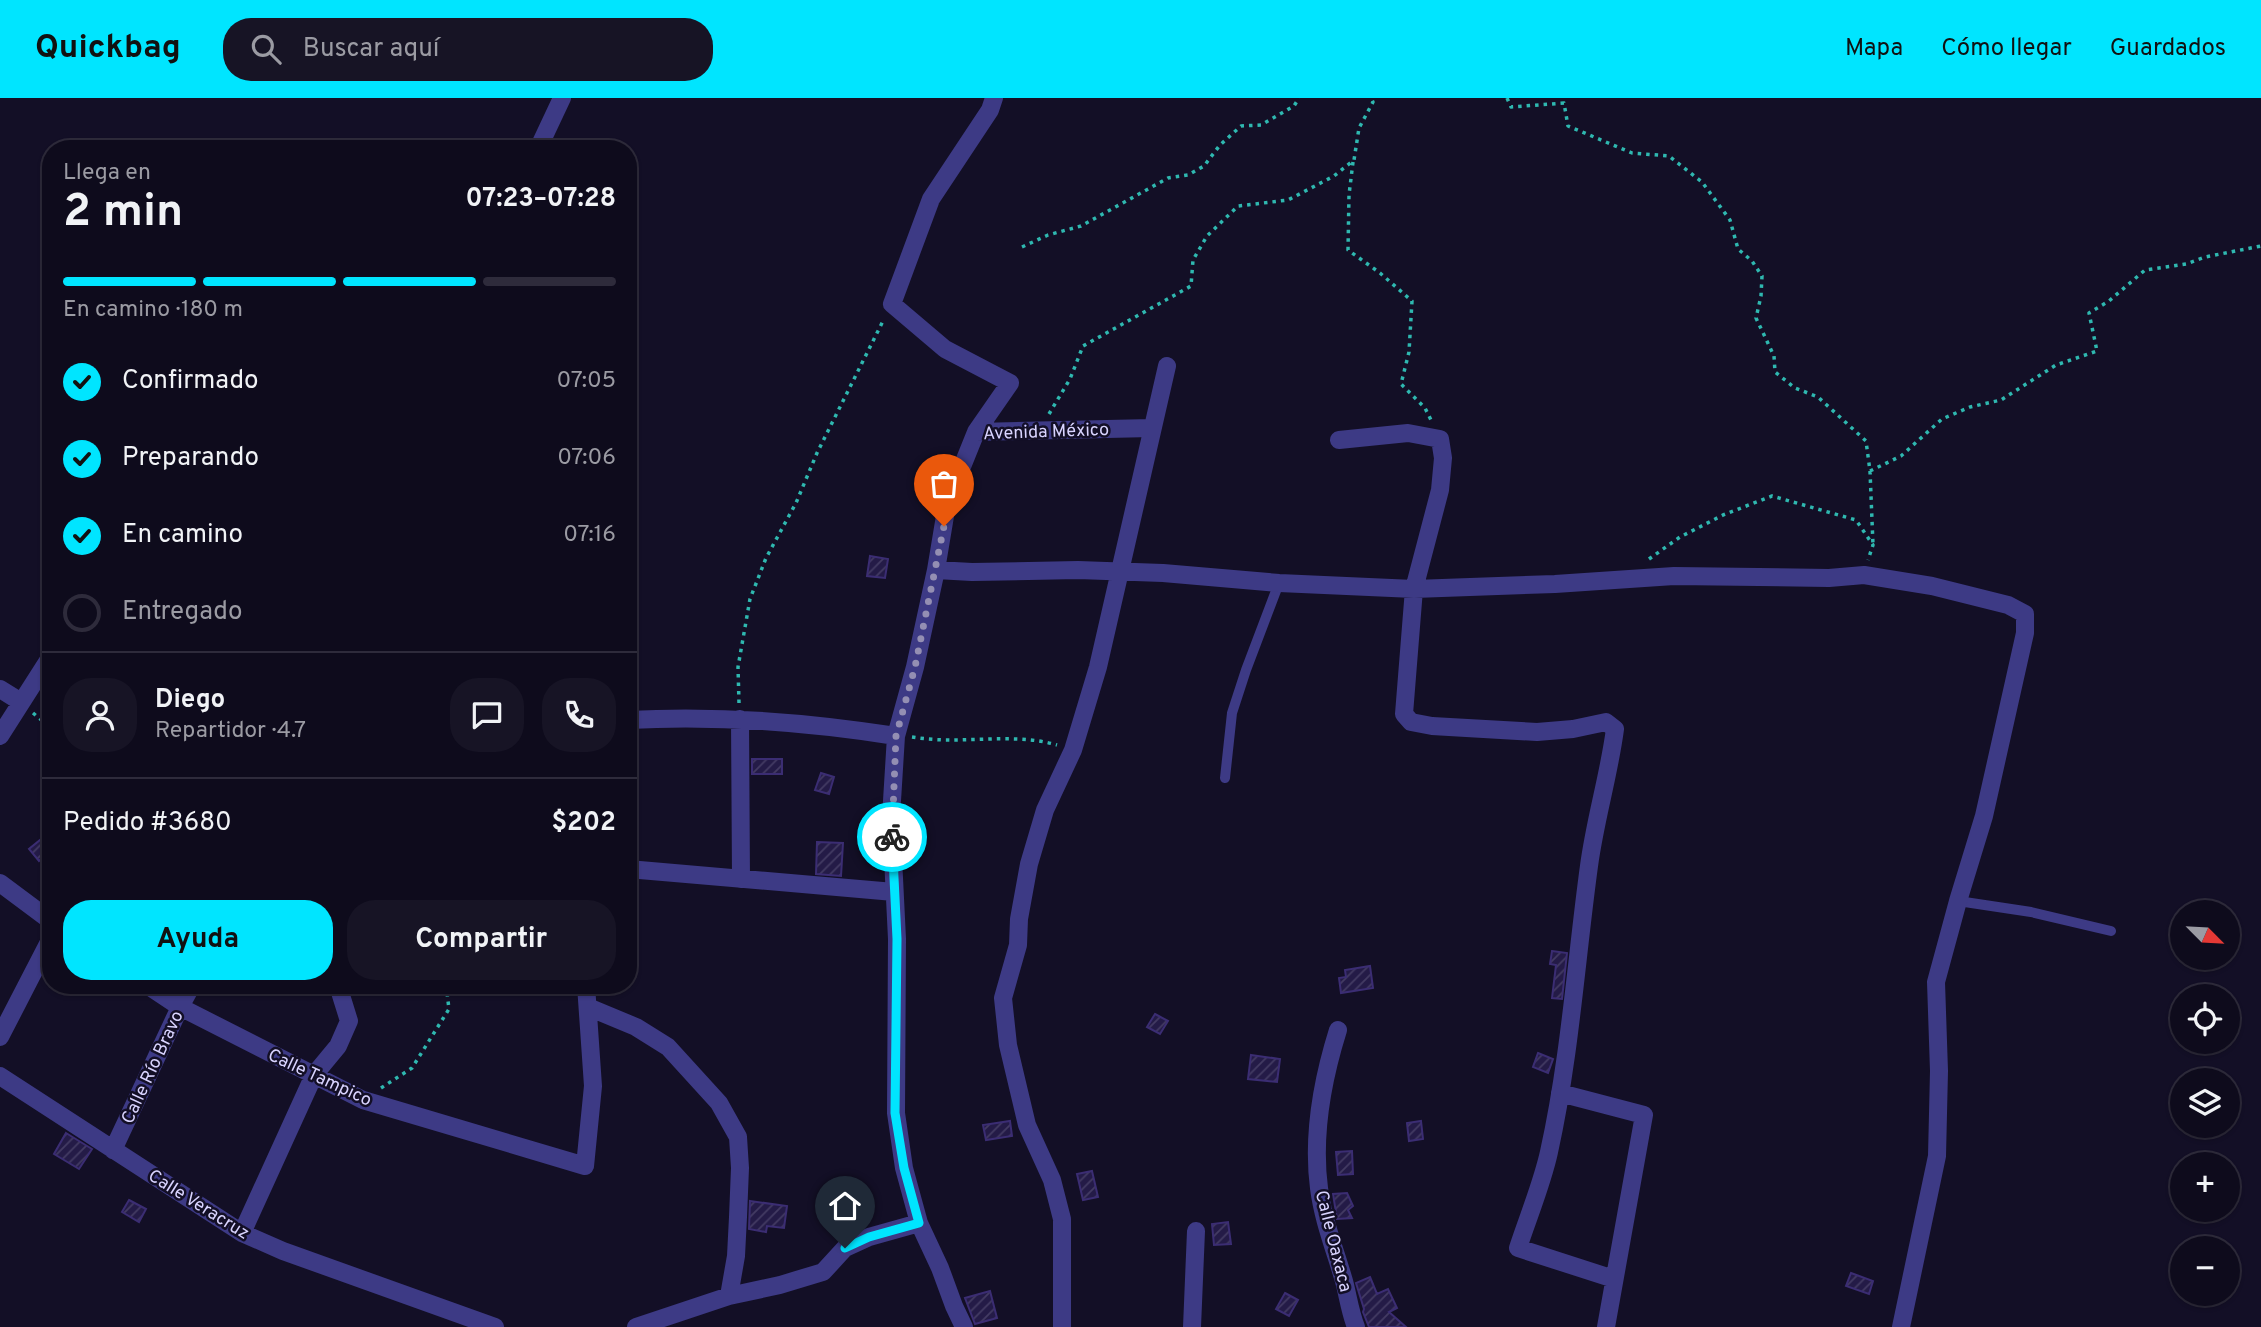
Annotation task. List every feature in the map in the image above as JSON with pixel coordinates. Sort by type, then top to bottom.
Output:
[{"type":"street","points":[[542,140],[562,98]]},
{"type":"street","points":[[976,432],[1010,383],[945,349],[892,304],[931,199],[990,110],[995,98]]},
{"type":"street","points":[[1062,1327],[1062,1219],[1052,1180],[1027,1125],[1008,1045],[1003,998],[1017,945],[1029,864],[1045,810],[1073,750],[1098,667],[1167,366]]},
{"type":"street","name":"Avenida México","points":[[964,1327],[919,1223],[904,1168],[895,1113],[897,939],[891,817],[896,736],[915,667],[947,504],[976,432],[1152,428]]},
{"type":"street","points":[[1339,440],[1408,433],[1440,439],[1443,458],[1440,490],[1414,589],[1404,714],[1411,722],[1432,726],[1537,732],[1573,729],[1605,722],[1615,729],[1612,756],[1589,863],[1575,987],[1549,1154],[1518,1248],[1614,1279]]},
{"type":"street","points":[[936,570],[1078,570],[1414,589],[1674,576],[1829,578],[1864,575],[1931,586],[2008,605],[2025,614],[2025,633],[1984,816],[1936,982],[1939,1071],[1937,1156],[1901,1327]]},
{"type":"street","points":[[0,736],[42,670]]},
{"type":"street","points":[[0,689],[21,702]]},
{"type":"street","points":[[740,719],[740,879]]},
{"type":"street","points":[[637,720],[740,719],[800,722],[896,736]]},
{"type":"street","points":[[637,870],[894,892]]},
{"type":"street","points":[[0,883],[42,914]]},
{"type":"street","points":[[0,1037],[42,955]]},
{"type":"street","name":"Calle Tampico","points":[[160,994],[180,1007],[363,1100],[585,1166],[593,1086],[588,1007]]},
{"type":"street","name":"Calle Río Bravo","points":[[113,1150],[187,994]]},
{"type":"street","points":[[242,1233],[314,1075],[338,1046],[349,1021],[341,994]]},
{"type":"street","points":[[587,994],[588,1007],[636,1027],[668,1047],[719,1104],[738,1137],[740,1168],[736,1256],[729,1296]]},
{"type":"street","name":"Calle Oaxaca","points":[[1338,1030],[1327,1064],[1319,1104],[1319,1187],[1356,1327]]},
{"type":"street","name":"Calle Veracruz","points":[[0,1076],[242,1233],[307,1260],[495,1327]]},
{"type":"street","points":[[1560,1093],[1644,1115],[1606,1327]]},
{"type":"street","points":[[636,1327],[729,1296],[823,1272],[845,1248],[869,1237],[919,1223]]},
{"type":"street","points":[[1192,1327],[1196,1231]]},
{"type":"lane","points":[[1225,778],[1232,713],[1279,583]]},
{"type":"lane","points":[[1958,901],[2031,912],[2110,930]]},
{"type":"path","points":[[1022,247],[1048,235],[1081,226],[1168,178],[1196,171],[1241,127],[1261,125],[1294,106],[1299,98]]},
{"type":"path","points":[[1507,98],[1511,107],[1564,103],[1568,126],[1632,153],[1669,156],[1702,182],[1730,220],[1738,249],[1752,261],[1762,276],[1756,318],[1774,356],[1775,372],[1795,388],[1818,397],[1866,441],[1873,545],[1864,575]]},
{"type":"path","points":[[1373,100],[1359,128],[1349,195],[1348,250],[1412,301],[1409,352],[1401,383],[1425,408],[1440,439]]},
{"type":"path","points":[[1038,430],[1070,379],[1083,346],[1191,286],[1192,260],[1207,236],[1238,206],[1288,200],[1334,176],[1354,160]]},
{"type":"path","points":[[1870,471],[1900,456],[1942,419],[1970,407],[2001,400],[2056,365],[2097,351],[2089,313],[2109,302],[2145,270],[2186,264],[2205,257],[2261,246]]},
{"type":"path","points":[[740,719],[738,667],[750,599],[766,558],[796,503],[817,453],[892,304]]},
{"type":"path","points":[[1638,560],[1651,559],[1680,537],[1723,515],[1772,496],[1856,520],[1873,545]]},
{"type":"path","points":[[896,736],[948,740],[1041,740],[1073,750]]},
{"type":"path","points":[[363,1100],[412,1068],[449,1009],[447,994]]},
{"type":"building","points":[[870,556],[888,559],[885,578],[867,576]]},
{"type":"building","points":[[752,759],[782,759],[782,774],[752,774]]},
{"type":"building","points":[[821,773],[834,777],[829,794],[815,790]]},
{"type":"building","points":[[42,838],[42,858],[39,861],[29,849]]},
{"type":"building","points":[[817,842],[843,843],[841,876],[816,874]]},
{"type":"building","points":[[1552,951],[1567,953],[1562,999],[1552,998],[1556,965],[1550,964]]},
{"type":"building","points":[[1370,966],[1373,988],[1341,993],[1339,978],[1346,977],[1345,970]]},
{"type":"building","points":[[1155,1014],[1168,1021],[1160,1034],[1147,1027]]},
{"type":"building","points":[[1538,1053],[1553,1059],[1548,1073],[1533,1067]]},
{"type":"building","points":[[1251,1055],[1280,1059],[1277,1082],[1248,1079]]},
{"type":"building","points":[[1010,1121],[1012,1136],[986,1140],[983,1125]]},
{"type":"building","points":[[1421,1121],[1423,1139],[1409,1141],[1407,1123]]},
{"type":"building","points":[[66,1133],[92,1149],[79,1169],[54,1154]]},
{"type":"building","points":[[1352,1151],[1353,1174],[1338,1175],[1336,1152]]},
{"type":"building","points":[[1092,1171],[1098,1197],[1083,1200],[1077,1174]]},
{"type":"building","points":[[1347,1193],[1353,1206],[1348,1210],[1352,1218],[1337,1219],[1333,1194]]},
{"type":"building","points":[[129,1200],[146,1209],[139,1222],[122,1212]]},
{"type":"building","points":[[750,1201],[787,1206],[784,1228],[767,1226],[766,1232],[749,1229]]},
{"type":"building","points":[[1228,1222],[1231,1244],[1214,1245],[1212,1224]]},
{"type":"building","points":[[1851,1273],[1873,1281],[1869,1294],[1846,1286]]},
{"type":"building","points":[[1370,1277],[1377,1294],[1388,1289],[1397,1308],[1389,1312],[1406,1327],[1369,1327],[1356,1283]]},
{"type":"building","points":[[990,1291],[997,1318],[975,1324],[965,1298]]},
{"type":"building","points":[[1285,1293],[1298,1300],[1289,1316],[1276,1309]]},
{"type":"way so far","points":[[892,837],[896,736],[915,667],[944,526]]},
{"type":"route","points":[[845,1248],[869,1237],[919,1223],[904,1168],[895,1113],[897,939],[892,837]]}]
